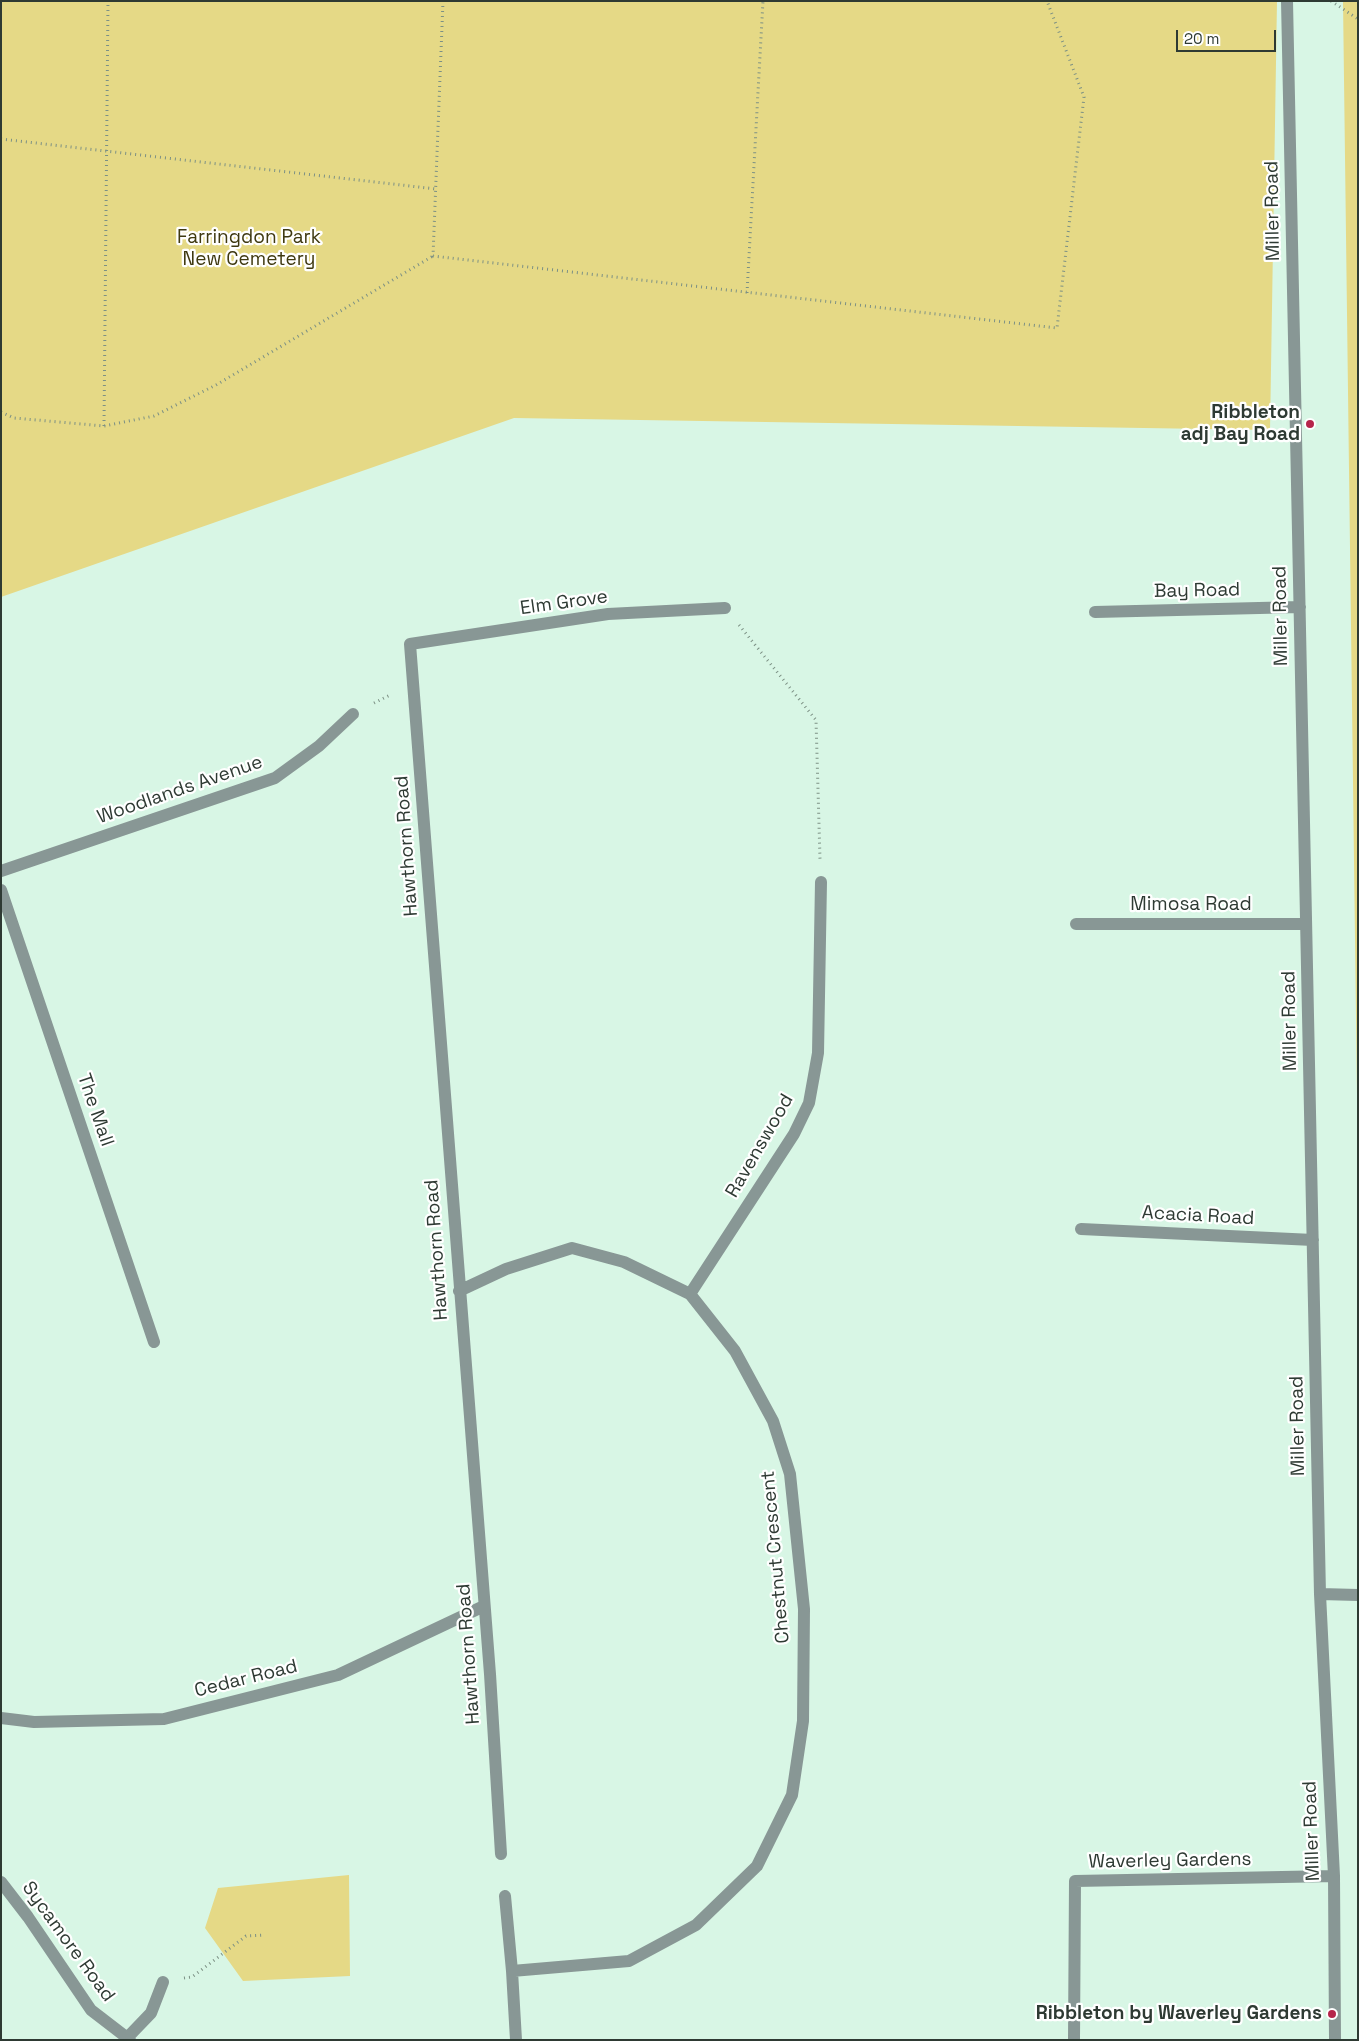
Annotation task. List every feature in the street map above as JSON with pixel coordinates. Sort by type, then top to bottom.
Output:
[{"type":"street","name":"Miller Road","points":[[1287,1],[1320,1594],[1334,1876],[1335,2040]]},
{"type":"street","name":"Bay Road","points":[[1094,612],[1300,607]]},
{"type":"street","name":"Elm Grove","points":[[410,644],[608,614],[725,608]]},
{"type":"street","name":"Hawthorn Road","points":[[410,644],[484,1606],[501,1854]]},
{"type":"street","name":"Woodlands Avenue","points":[[1,871],[275,778],[319,746],[353,714]]},
{"type":"street","name":"Ravenswood","points":[[690,1294],[794,1134],[809,1104],[818,1053],[821,882]]},
{"type":"street","name":"The Mall","points":[[1,890],[154,1342]]},
{"type":"street","name":"Mimosa Road","points":[[1076,924],[1306,924]]},
{"type":"street","name":"Acacia Road","points":[[1081,1229],[1313,1240]]},
{"type":"street","name":"Chestnut Crescent","points":[[459,1291],[506,1269],[572,1248],[624,1262],[690,1294],[735,1351],[773,1421],[790,1474],[804,1609],[804,1721],[792,1795],[757,1866],[696,1925],[630,1961],[512,1971]]},
{"type":"street","points":[[1320,1594],[1358,1595]]},
{"type":"street","name":"Cedar Road","points":[[1,1718],[34,1722],[164,1719],[338,1675],[484,1606]]},
{"type":"street","name":"Waverley Gardens","points":[[1074,2040],[1075,1881],[1334,1876]]},
{"type":"street","name":"Sycamore Road","points":[[2,1883],[28,1917],[91,2010],[129,2038]]},
{"type":"street","points":[[505,1896],[516,2040]]},
{"type":"street","points":[[129,2038],[151,2013],[163,1982]]},
{"type":"path","points":[[104,426],[108,1]]},
{"type":"path","points":[[433,256],[443,1]]},
{"type":"path","points":[[747,292],[764,1]]},
{"type":"path","points":[[1,412],[14,418],[104,426],[154,416],[216,385],[433,256],[1057,328],[1084,98],[1047,1]]},
{"type":"path","points":[[1331,1],[1357,19]]},
{"type":"path","points":[[1,139],[436,189]]},
{"type":"path","points":[[725,608],[816,720],[821,882]]},
{"type":"path","points":[[353,714],[414,683]]},
{"type":"path","points":[[163,1982],[192,1977],[246,1936],[265,1935]]},
{"type":"green space","name":"Farringdon Park New Cemetery","points":[[1,1],[1277,1],[1270,430],[514,418],[1,597]]},
{"type":"green space","points":[[1343,1],[1358,1],[1358,1172]]},
{"type":"green space","points":[[349,1875],[350,1976],[243,1981],[205,1928],[218,1888]]},
{"type":"place","name":"Ribbleton adj Bay Road","points":[[1310,424]]},
{"type":"place","name":"Ribbleton by Waverley Gardens","points":[[1332,2014]]}]
